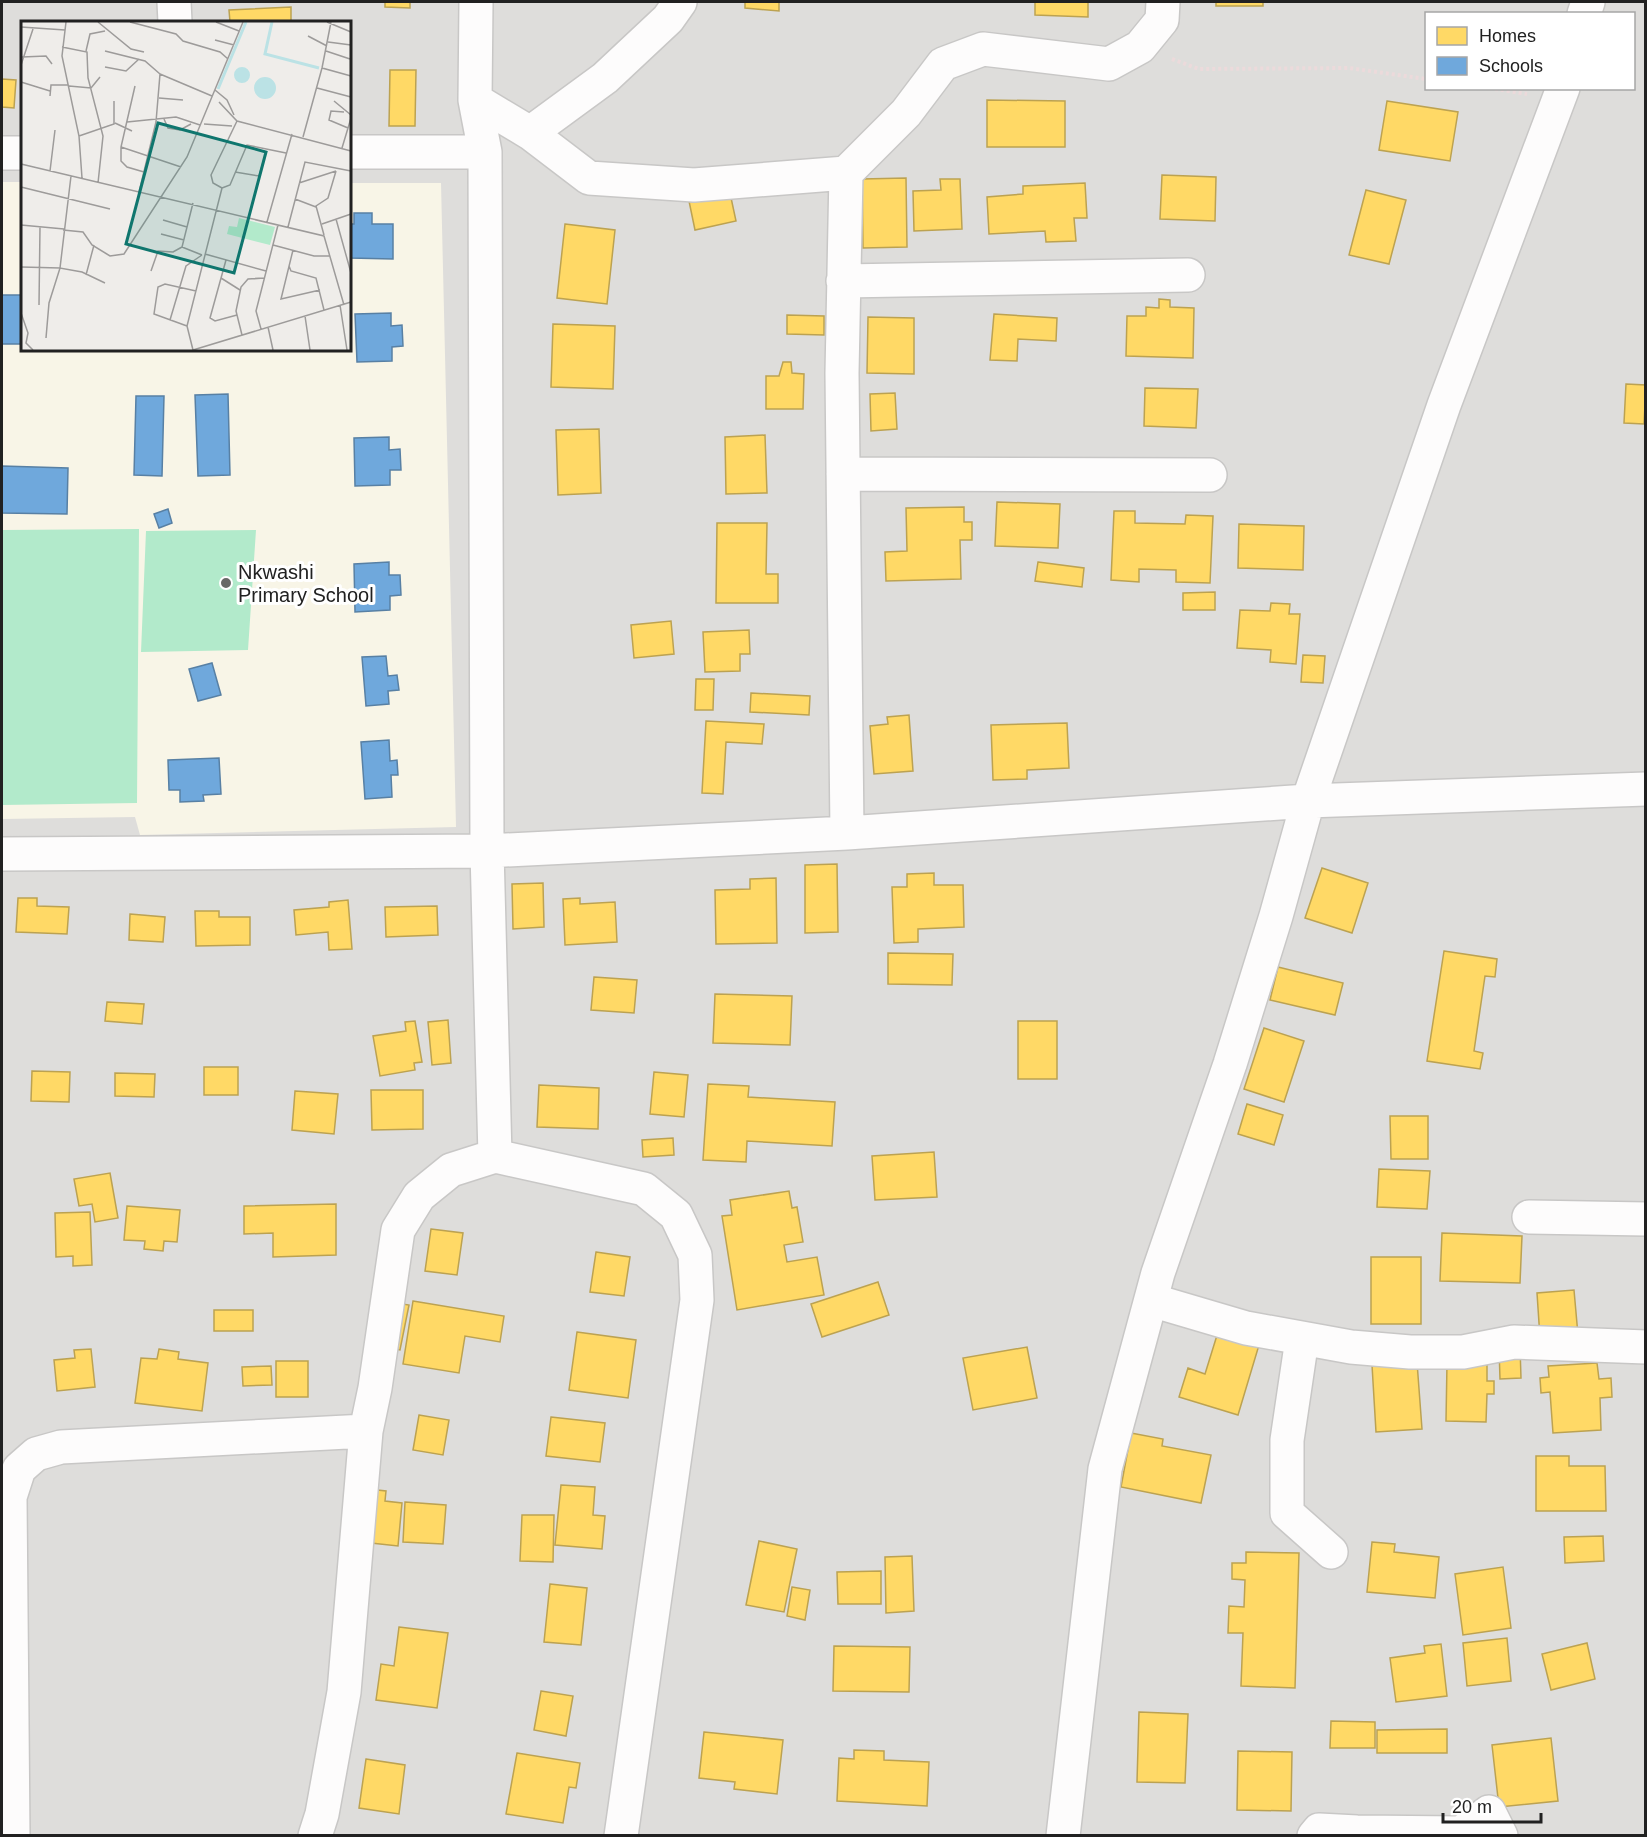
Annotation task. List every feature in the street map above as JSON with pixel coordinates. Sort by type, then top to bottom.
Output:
[{"type":"street","points":[[174,2],[175,21]]},
{"type":"street","points":[[476,2],[475,100],[485,152],[487,851],[495,1156]]},
{"type":"street","points":[[530,133],[605,78],[668,19],[680,2]]},
{"type":"street","points":[[475,100],[530,133],[589,178],[694,185],[846,173],[906,112],[943,64],[982,49],[1109,64],[1140,47],[1162,20],[1163,2]]},
{"type":"street","points":[[1063,1836],[1105,1469],[1158,1273],[1234,1053],[1308,801],[1444,405],[1562,90]]},
{"type":"street","points":[[351,152],[485,152]]},
{"type":"street","points":[[2,153],[21,153]]},
{"type":"street","points":[[846,173],[843,281],[843,474],[848,833]]},
{"type":"street","points":[[843,281],[1188,275]]},
{"type":"street","points":[[843,474],[1209,476]]},
{"type":"street","points":[[2,854],[487,851],[848,833],[1308,801],[1646,789]]},
{"type":"street","points":[[315,1836],[322,1814],[344,1692],[366,1431],[375,1388],[398,1230],[419,1196],[451,1170],[495,1156],[644,1190],[676,1215],[695,1255],[697,1300],[621,1836]]},
{"type":"street","points":[[1529,1217],[1646,1219]]},
{"type":"street","points":[[1151,1300],[1246,1328],[1351,1347],[1410,1352],[1463,1352],[1514,1342],[1646,1347]]},
{"type":"street","points":[[1302,1339],[1287,1440],[1287,1513],[1331,1552]]},
{"type":"street","points":[[13,1836],[10,1497],[19,1469],[36,1454],[61,1447],[366,1431]]},
{"type":"street","points":[[1314,1836],[1320,1830],[1461,1833],[1489,1812],[1501,1836]]},
{"type":"path","points":[[1140,47],[1199,69],[1350,68],[1425,79]]},
{"type":"shaded area","points":[[2,2],[1645,2],[1645,1835],[2,1835]]},
{"type":"shaded area","name":"Nkwashi Primary School","points":[[2,182],[21,182],[21,351],[351,351],[351,183],[441,183],[456,827],[140,835],[135,817],[2,819]]},
{"type":"green space","points":[[139,529],[137,803],[2,805],[2,530]]},
{"type":"green space","points":[[256,530],[248,650],[141,652],[146,531]]},
{"type":"building: Homes","points":[[385,2],[410,2],[410,8],[385,7]]},
{"type":"building: Homes","points":[[745,2],[779,2],[779,11],[745,8]]},
{"type":"building: Homes","points":[[1035,2],[1088,2],[1088,17],[1035,15]]},
{"type":"building: Homes","points":[[1216,2],[1263,2],[1263,6],[1216,6]]},
{"type":"building: Homes","points":[[291,7],[291,21],[230,21],[229,10]]},
{"type":"building: Homes","points":[[390,70],[416,70],[415,126],[389,126]]},
{"type":"building: Homes","points":[[2,79],[16,80],[14,108],[2,107]]},
{"type":"building: Homes","points":[[987,100],[1065,101],[1065,147],[987,147]]},
{"type":"building: Homes","points":[[1387,101],[1458,112],[1450,161],[1379,150]]},
{"type":"building: Homes","points":[[1162,175],[1216,177],[1215,221],[1160,219]]},
{"type":"building: Homes","points":[[906,178],[907,247],[863,248],[862,179]]},
{"type":"building: Homes","points":[[940,179],[960,179],[962,229],[914,231],[913,191],[941,190]]},
{"type":"building: Homes","points":[[1085,183],[1087,218],[1074,218],[1076,241],[1046,242],[1045,231],[989,234],[987,197],[1023,194],[1023,186]]},
{"type":"building: Homes","points":[[1366,190],[1406,200],[1389,264],[1349,255]]},
{"type":"building: Homes","points":[[730,193],[736,221],[695,230],[689,201]]},
{"type":"building: Homes","points":[[565,224],[615,230],[607,304],[557,298]]},
{"type":"building: Homes","points":[[1159,299],[1170,300],[1170,307],[1194,308],[1193,358],[1126,356],[1127,316],[1146,316],[1146,307],[1159,308]]},
{"type":"building: Homes","points":[[994,314],[1057,318],[1056,341],[1018,339],[1017,361],[990,360]]},
{"type":"building: Homes","points":[[787,315],[824,316],[824,335],[787,334]]},
{"type":"building: Homes","points":[[868,317],[914,318],[914,374],[867,373]]},
{"type":"building: Homes","points":[[553,324],[615,326],[613,389],[551,387]]},
{"type":"building: Homes","points":[[783,362],[791,362],[792,373],[804,374],[803,409],[766,409],[766,376],[779,376]]},
{"type":"building: Homes","points":[[1626,384],[1646,385],[1644,424],[1624,423]]},
{"type":"building: Homes","points":[[1145,388],[1198,389],[1196,428],[1144,426]]},
{"type":"building: Homes","points":[[895,393],[897,429],[871,431],[870,394]]},
{"type":"building: Homes","points":[[599,429],[601,493],[558,495],[556,430]]},
{"type":"building: Homes","points":[[765,435],[767,493],[726,494],[725,437]]},
{"type":"building: Homes","points":[[997,502],[1060,504],[1058,548],[995,546]]},
{"type":"building: Homes","points":[[964,507],[964,522],[972,522],[972,540],[960,540],[961,579],[886,581],[885,552],[907,551],[906,508]]},
{"type":"building: Homes","points":[[1114,511],[1135,511],[1135,523],[1185,524],[1186,515],[1213,516],[1210,583],[1176,582],[1176,570],[1139,569],[1139,582],[1111,580]]},
{"type":"building: Homes","points":[[717,523],[767,523],[766,574],[778,574],[778,603],[716,603]]},
{"type":"building: Homes","points":[[1239,524],[1304,526],[1303,570],[1238,568]]},
{"type":"building: Homes","points":[[1038,562],[1084,568],[1082,587],[1035,581]]},
{"type":"building: Homes","points":[[1215,592],[1215,610],[1183,610],[1183,593]]},
{"type":"building: Homes","points":[[1271,603],[1290,604],[1289,614],[1300,614],[1296,664],[1270,662],[1271,650],[1237,648],[1240,610],[1270,611]]},
{"type":"building: Homes","points":[[671,621],[674,654],[634,658],[631,625]]},
{"type":"building: Homes","points":[[749,630],[750,654],[740,654],[740,671],[705,672],[703,632]]},
{"type":"building: Homes","points":[[1303,655],[1325,656],[1323,683],[1301,682]]},
{"type":"building: Homes","points":[[696,679],[714,679],[713,710],[695,710]]},
{"type":"building: Homes","points":[[751,693],[810,696],[809,715],[750,712]]},
{"type":"building: Homes","points":[[909,715],[913,771],[874,774],[870,726],[888,724],[887,717]]},
{"type":"building: Homes","points":[[706,721],[764,724],[762,744],[726,742],[723,794],[702,793]]},
{"type":"building: Homes","points":[[1067,723],[1069,768],[1027,770],[1027,779],[993,780],[991,725]]},
{"type":"building: Homes","points":[[837,864],[838,932],[805,933],[805,865]]},
{"type":"building: Homes","points":[[1322,868],[1368,883],[1352,933],[1305,918]]},
{"type":"building: Homes","points":[[934,873],[934,885],[963,885],[964,927],[918,929],[918,942],[894,943],[892,887],[907,887],[907,874]]},
{"type":"building: Homes","points":[[776,878],[777,943],[716,944],[715,890],[750,889],[750,879]]},
{"type":"building: Homes","points":[[543,883],[544,927],[513,929],[512,884]]},
{"type":"building: Homes","points":[[18,898],[37,898],[37,906],[69,907],[67,934],[16,932]]},
{"type":"building: Homes","points":[[580,898],[580,904],[615,902],[617,942],[565,945],[563,899]]},
{"type":"building: Homes","points":[[348,900],[352,949],[329,950],[328,932],[296,935],[294,910],[329,907],[329,902]]},
{"type":"building: Homes","points":[[437,906],[438,935],[386,937],[385,907]]},
{"type":"building: Homes","points":[[195,911],[219,911],[219,917],[250,917],[250,945],[196,946]]},
{"type":"building: Homes","points":[[130,914],[165,917],[163,942],[129,940]]},
{"type":"building: Homes","points":[[1444,951],[1497,959],[1495,977],[1485,976],[1474,1051],[1483,1053],[1480,1069],[1427,1061]]},
{"type":"building: Homes","points":[[888,953],[953,954],[952,985],[888,984]]},
{"type":"building: Homes","points":[[1278,967],[1343,983],[1335,1015],[1270,1000]]},
{"type":"building: Homes","points":[[594,977],[637,980],[634,1013],[591,1010]]},
{"type":"building: Homes","points":[[715,994],[792,996],[790,1045],[713,1043]]},
{"type":"building: Homes","points":[[107,1002],[144,1004],[142,1024],[105,1021]]},
{"type":"building: Homes","points":[[448,1020],[451,1063],[432,1065],[428,1022]]},
{"type":"building: Homes","points":[[415,1021],[422,1062],[414,1063],[415,1070],[380,1076],[373,1036],[406,1031],[405,1022]]},
{"type":"building: Homes","points":[[1018,1021],[1057,1021],[1057,1079],[1018,1079]]},
{"type":"building: Homes","points":[[1264,1028],[1304,1041],[1284,1102],[1244,1089]]},
{"type":"building: Homes","points":[[204,1067],[238,1067],[238,1095],[204,1095]]},
{"type":"building: Homes","points":[[32,1071],[70,1072],[69,1102],[31,1101]]},
{"type":"building: Homes","points":[[654,1072],[688,1075],[684,1117],[650,1114]]},
{"type":"building: Homes","points":[[115,1073],[155,1074],[154,1097],[115,1096]]},
{"type":"building: Homes","points":[[708,1084],[749,1086],[748,1097],[835,1102],[832,1146],[747,1141],[746,1162],[703,1160]]},
{"type":"building: Homes","points":[[539,1085],[599,1088],[598,1129],[537,1127]]},
{"type":"building: Homes","points":[[371,1090],[423,1090],[423,1129],[372,1130]]},
{"type":"building: Homes","points":[[295,1091],[338,1094],[334,1134],[292,1130]]},
{"type":"building: Homes","points":[[1247,1104],[1283,1115],[1274,1145],[1238,1134]]},
{"type":"building: Homes","points":[[1390,1116],[1428,1116],[1428,1159],[1391,1159]]},
{"type":"building: Homes","points":[[673,1138],[674,1155],[643,1157],[642,1140]]},
{"type":"building: Homes","points":[[934,1152],[937,1197],[875,1200],[872,1156]]},
{"type":"building: Homes","points":[[1379,1169],[1430,1171],[1427,1209],[1377,1207]]},
{"type":"building: Homes","points":[[110,1173],[118,1218],[95,1222],[92,1204],[79,1206],[74,1179]]},
{"type":"building: Homes","points":[[789,1191],[792,1208],[797,1207],[803,1242],[784,1245],[787,1262],[817,1257],[824,1295],[737,1310],[722,1216],[732,1215],[730,1200]]},
{"type":"building: Homes","points":[[336,1204],[336,1255],[273,1257],[273,1233],[244,1234],[244,1206]]},
{"type":"building: Homes","points":[[127,1206],[180,1210],[177,1242],[164,1241],[163,1251],[144,1249],[145,1241],[124,1240]]},
{"type":"building: Homes","points":[[90,1212],[92,1265],[73,1266],[73,1256],[56,1257],[55,1213]]},
{"type":"building: Homes","points":[[431,1229],[463,1233],[457,1275],[425,1271]]},
{"type":"building: Homes","points":[[1442,1233],[1522,1236],[1520,1283],[1440,1281]]},
{"type":"building: Homes","points":[[596,1252],[630,1257],[624,1296],[590,1292]]},
{"type":"building: Homes","points":[[1371,1257],[1421,1257],[1421,1324],[1371,1324]]},
{"type":"building: Homes","points":[[878,1282],[889,1315],[822,1337],[811,1304]]},
{"type":"building: Homes","points":[[1574,1290],[1578,1335],[1540,1338],[1537,1293]]},
{"type":"building: Homes","points":[[413,1301],[504,1316],[500,1342],[465,1336],[459,1373],[403,1364]]},
{"type":"building: Homes","points":[[391,1302],[409,1305],[400,1350],[383,1347]]},
{"type":"building: Homes","points":[[214,1310],[253,1310],[253,1331],[214,1331]]},
{"type":"building: Homes","points":[[577,1332],[636,1340],[628,1398],[569,1390]]},
{"type":"building: Homes","points":[[1218,1332],[1259,1345],[1238,1415],[1179,1397],[1188,1368],[1205,1374]]},
{"type":"building: Homes","points":[[1027,1347],[1037,1398],[973,1410],[963,1358]]},
{"type":"building: Homes","points":[[1520,1347],[1521,1378],[1500,1379],[1499,1348]]},
{"type":"building: Homes","points":[[91,1349],[95,1387],[57,1391],[54,1360],[75,1358],[74,1350]]},
{"type":"building: Homes","points":[[159,1349],[179,1352],[178,1359],[208,1363],[202,1411],[135,1403],[141,1358],[157,1359]]},
{"type":"building: Homes","points":[[276,1361],[308,1361],[308,1397],[276,1397]]},
{"type":"building: Homes","points":[[1417,1362],[1422,1429],[1376,1432],[1372,1365]]},
{"type":"building: Homes","points":[[1447,1363],[1487,1364],[1487,1381],[1494,1381],[1494,1394],[1487,1394],[1486,1422],[1446,1421]]},
{"type":"building: Homes","points":[[1597,1363],[1599,1379],[1611,1378],[1612,1397],[1600,1398],[1601,1430],[1553,1433],[1550,1392],[1541,1393],[1540,1378],[1549,1377],[1548,1366]]},
{"type":"building: Homes","points":[[271,1366],[272,1385],[243,1386],[242,1367]]},
{"type":"building: Homes","points":[[419,1415],[449,1420],[443,1455],[413,1450]]},
{"type":"building: Homes","points":[[551,1417],[605,1423],[600,1462],[546,1456]]},
{"type":"building: Homes","points":[[1131,1433],[1163,1439],[1162,1446],[1211,1455],[1201,1503],[1121,1487]]},
{"type":"building: Homes","points":[[1536,1456],[1569,1456],[1569,1466],[1605,1466],[1606,1511],[1536,1511]]},
{"type":"building: Homes","points":[[561,1485],[595,1487],[593,1515],[605,1516],[602,1549],[555,1545]]},
{"type":"building: Homes","points":[[368,1489],[386,1491],[385,1501],[402,1503],[398,1546],[362,1542]]},
{"type":"building: Homes","points":[[405,1502],[446,1505],[443,1544],[403,1542]]},
{"type":"building: Homes","points":[[522,1515],[554,1515],[553,1562],[520,1561]]},
{"type":"building: Homes","points":[[1603,1536],[1604,1561],[1565,1563],[1564,1537]]},
{"type":"building: Homes","points":[[759,1541],[797,1549],[784,1612],[746,1605]]},
{"type":"building: Homes","points":[[1372,1542],[1395,1544],[1394,1552],[1439,1557],[1435,1598],[1367,1592]]},
{"type":"building: Homes","points":[[1246,1552],[1299,1553],[1295,1688],[1241,1686],[1243,1633],[1228,1633],[1229,1606],[1244,1607],[1245,1580],[1232,1579],[1232,1563],[1246,1563]]},
{"type":"building: Homes","points":[[912,1556],[914,1611],[886,1613],[885,1557]]},
{"type":"building: Homes","points":[[1503,1567],[1511,1628],[1463,1635],[1455,1574]]},
{"type":"building: Homes","points":[[881,1571],[881,1604],[838,1604],[837,1572]]},
{"type":"building: Homes","points":[[550,1584],[587,1588],[581,1645],[544,1642]]},
{"type":"building: Homes","points":[[792,1587],[810,1590],[805,1620],[787,1616]]},
{"type":"building: Homes","points":[[399,1627],[448,1633],[437,1708],[376,1700],[381,1664],[394,1666]]},
{"type":"building: Homes","points":[[1507,1638],[1511,1681],[1467,1686],[1463,1643]]},
{"type":"building: Homes","points":[[1587,1643],[1595,1679],[1551,1690],[1542,1654]]},
{"type":"building: Homes","points":[[1441,1644],[1447,1696],[1396,1702],[1390,1658],[1425,1653],[1424,1646]]},
{"type":"building: Homes","points":[[834,1646],[910,1647],[909,1692],[833,1691]]},
{"type":"building: Homes","points":[[541,1691],[573,1696],[566,1736],[534,1730]]},
{"type":"building: Homes","points":[[1139,1712],[1188,1714],[1185,1783],[1137,1782]]},
{"type":"building: Homes","points":[[1331,1721],[1375,1722],[1375,1748],[1330,1748]]},
{"type":"building: Homes","points":[[1447,1729],[1447,1753],[1377,1753],[1377,1730]]},
{"type":"building: Homes","points":[[704,1732],[783,1740],[777,1794],[734,1789],[735,1782],[699,1778]]},
{"type":"building: Homes","points":[[1551,1738],[1558,1801],[1499,1807],[1492,1745]]},
{"type":"building: Homes","points":[[854,1750],[884,1751],[884,1760],[929,1762],[927,1806],[837,1801],[839,1758],[854,1759]]},
{"type":"building: Homes","points":[[1238,1751],[1292,1752],[1291,1811],[1237,1810]]},
{"type":"building: Homes","points":[[517,1753],[580,1763],[576,1788],[569,1787],[563,1823],[506,1814]]},
{"type":"building: Homes","points":[[366,1759],[405,1765],[399,1814],[359,1808]]},
{"type":"building: Schools","points":[[354,213],[372,213],[372,224],[393,224],[393,259],[351,258],[351,224],[354,224]]},
{"type":"building: Schools","points":[[2,295],[21,295],[21,344],[2,344]]},
{"type":"building: Schools","points":[[391,313],[391,326],[402,325],[403,346],[392,347],[392,361],[357,362],[355,314]]},
{"type":"building: Schools","points":[[228,394],[230,475],[198,476],[195,395]]},
{"type":"building: Schools","points":[[136,396],[164,396],[162,476],[134,475]]},
{"type":"building: Schools","points":[[389,437],[389,450],[400,449],[401,470],[390,470],[390,485],[355,486],[354,438]]},
{"type":"building: Schools","points":[[2,466],[68,468],[67,514],[2,513]]},
{"type":"building: Schools","points":[[168,509],[172,523],[159,528],[154,514]]},
{"type":"building: Schools","points":[[389,562],[389,575],[400,575],[401,595],[390,596],[390,610],[355,612],[354,564]]},
{"type":"building: Schools","points":[[386,656],[388,676],[397,675],[399,690],[388,691],[389,704],[366,706],[362,657]]},
{"type":"building: Schools","points":[[212,663],[221,695],[198,701],[189,669]]},
{"type":"building: Schools","points":[[389,740],[390,761],[397,760],[398,775],[391,775],[392,797],[365,799],[361,742]]},
{"type":"building: Schools","points":[[219,758],[221,794],[203,795],[204,801],[180,802],[180,790],[169,790],[168,760]]},
{"type":"place","name":"Nkwashi Primary School","points":[[226,583]]}]
